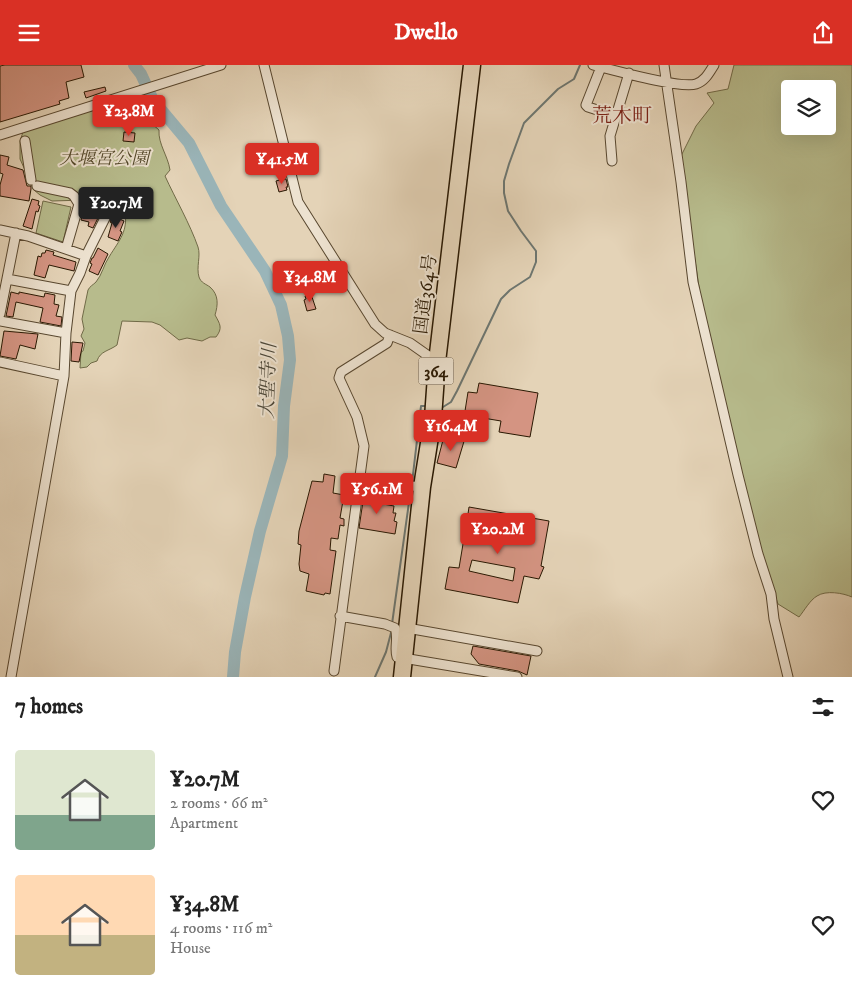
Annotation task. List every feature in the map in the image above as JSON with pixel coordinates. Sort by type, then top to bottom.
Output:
[{"type":"highway","name":"国道364号","points":[[402,677],[422,487],[432,417],[472,65]]},
{"type":"street","points":[[0,135],[221,65]]},
{"type":"street","points":[[264,65],[298,202],[381,330],[410,343],[437,362]]},
{"type":"street","points":[[664,65],[668,82],[694,282],[738,475],[758,554],[771,594],[774,619],[788,677]]},
{"type":"street","points":[[616,116],[586,105],[597,66],[684,86],[696,84],[706,78],[714,65]]},
{"type":"street","points":[[612,161],[610,136],[629,73]]},
{"type":"street","points":[[11,677],[64,376],[66,333],[71,291],[86,256],[109,212],[108,210],[80,204],[74,195],[70,193],[34,183],[25,141]]},
{"type":"street","points":[[66,249],[80,204]]},
{"type":"street","points":[[0,230],[16,233],[86,256]]},
{"type":"street","points":[[0,314],[16,233]]},
{"type":"street","points":[[7,279],[71,291]]},
{"type":"street","points":[[0,321],[66,333]]},
{"type":"street","points":[[334,671],[363,440],[357,417],[338,377],[341,372],[387,343],[390,335]]},
{"type":"street","points":[[0,361],[64,376]]},
{"type":"street","points":[[359,481],[422,487]]},
{"type":"street","points":[[340,616],[385,624],[395,628],[397,631],[395,651],[397,657],[517,677]]},
{"type":"street","points":[[406,628],[537,651]]},
{"type":"green space","points":[[734,65],[852,65],[852,597],[834,593],[821,594],[812,600],[799,617],[778,604],[756,537],[752,512],[745,493],[701,301],[680,158],[696,126],[714,103],[707,93],[728,89]]},
{"type":"green space","points":[[125,100],[159,130],[160,140],[170,170],[165,176],[198,247],[199,277],[202,282],[213,290],[216,297],[215,315],[220,328],[216,337],[210,337],[202,341],[187,338],[179,340],[160,325],[152,322],[122,321],[117,345],[103,353],[97,361],[87,367],[80,368],[81,352],[85,343],[81,336],[84,329],[82,319],[88,290],[98,279],[120,240],[126,218],[125,210],[84,200],[52,201],[40,195],[34,190],[20,159],[20,141],[23,132]]},
{"type":"green space","points":[[43,201],[71,207],[63,242],[36,233]]},
{"type":"building","points":[[81,65],[84,77],[66,82],[69,98],[59,101],[60,104],[0,122],[0,66]]},
{"type":"building","points":[[105,87],[106,91],[86,98],[84,92]]},
{"type":"building","name":"大堰宮公園","points":[[124,132],[135,133],[134,142],[123,141]]},
{"type":"building","points":[[0,155],[9,157],[7,165],[23,170],[27,186],[31,186],[29,201],[0,196],[3,174],[0,173]]},
{"type":"building","points":[[286,179],[288,187],[286,187],[287,190],[279,192],[276,181]]},
{"type":"building","points":[[32,199],[39,201],[38,205],[40,206],[38,212],[36,211],[32,229],[23,226]]},
{"type":"building","points":[[84,210],[100,214],[93,228],[88,226],[89,222],[81,220]]},
{"type":"building","points":[[113,216],[124,221],[118,241],[108,237],[112,223],[110,222]]},
{"type":"building","points":[[98,248],[108,254],[98,275],[89,271],[92,264],[90,263]]},
{"type":"building","points":[[46,250],[54,252],[53,255],[76,262],[74,271],[49,265],[45,278],[34,275],[38,256],[41,257],[42,253],[45,253]]},
{"type":"building","points":[[11,292],[44,297],[45,293],[55,295],[54,304],[59,305],[56,316],[62,317],[61,326],[40,322],[43,308],[16,302],[13,317],[6,316]]},
{"type":"building","points":[[311,294],[316,309],[307,311],[304,300],[306,299],[305,296]]},
{"type":"building","points":[[4,331],[38,334],[35,349],[20,345],[16,359],[0,356]]},
{"type":"building","points":[[72,342],[83,343],[79,362],[71,361]]},
{"type":"building","points":[[479,383],[538,393],[530,437],[499,432],[501,421],[477,417],[478,413],[465,411],[468,392],[477,393]]},
{"type":"building","points":[[455,436],[465,438],[456,468],[437,463],[443,440],[453,443]]},
{"type":"building","points":[[324,474],[335,476],[333,493],[344,495],[340,518],[344,519],[344,526],[340,525],[338,539],[331,538],[330,550],[336,551],[330,594],[325,593],[324,595],[306,591],[309,574],[300,571],[301,545],[298,544],[299,531],[312,481],[323,482]]},
{"type":"building","points":[[365,488],[374,489],[372,502],[394,506],[393,513],[396,513],[394,521],[397,522],[395,534],[359,528]]},
{"type":"building","points":[[469,507],[549,521],[541,566],[544,567],[539,579],[524,576],[518,603],[445,589],[449,567],[459,568],[466,526],[463,525],[465,514],[468,514]],"holes":[[[472,560],[515,568],[513,581],[469,571]]]},
{"type":"building","points":[[473,646],[531,656],[527,675],[518,671],[479,664],[471,654]]},
{"type":"waterway","name":"大聖寺川","points":[[134,65],[141,74],[153,100],[189,143],[221,206],[265,271],[281,305],[288,336],[290,360],[284,406],[282,456],[260,531],[245,597],[235,652],[233,677]]},
{"type":"waterway","points":[[443,407],[451,402],[457,391],[501,299],[510,290],[530,277],[536,262],[536,251],[508,211],[504,193],[504,181],[524,123],[558,89],[574,79],[580,65]]},
{"type":"waterway","points":[[412,483],[421,406],[426,406]]},
{"type":"waterway","points":[[392,624],[411,488]]},
{"type":"waterway","points":[[375,677],[386,652],[392,629]]},
{"type":"district","name":"荒木町","points":[[622,115]]}]
